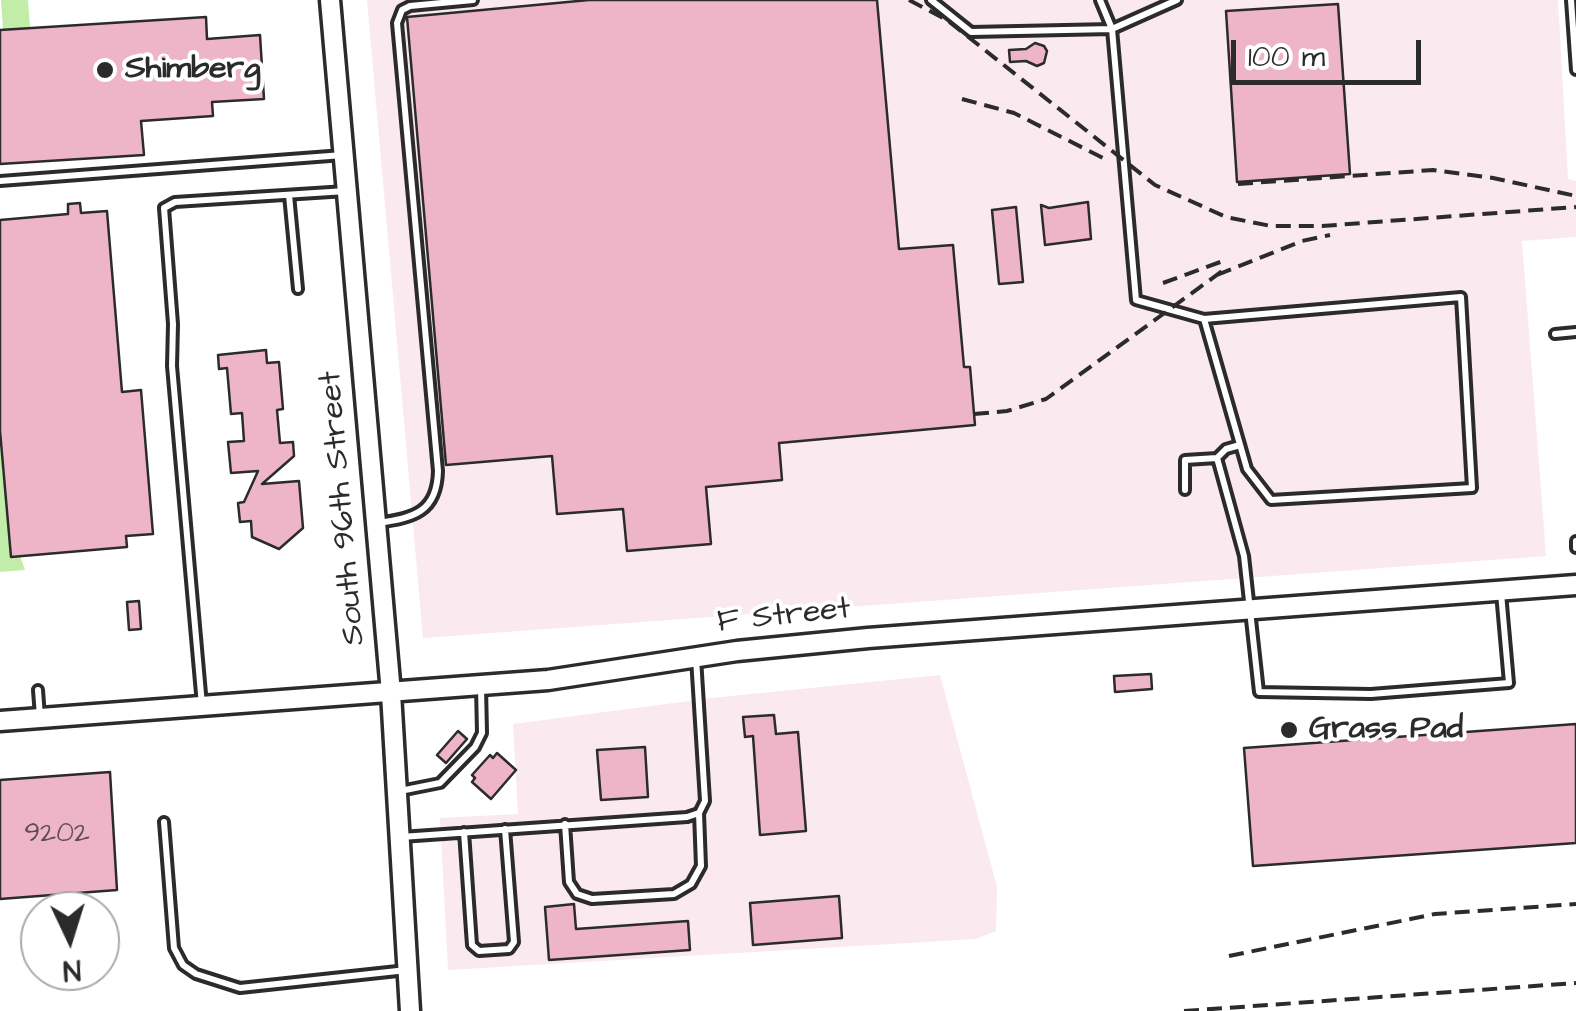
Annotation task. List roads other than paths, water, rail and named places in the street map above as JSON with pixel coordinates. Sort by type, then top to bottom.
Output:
[{"type":"street","name":"South 96th Street","points":[[330,0],[391,693],[410,1002]]},
{"type":"street","name":"F Street","points":[[0,721],[480,686],[851,640],[1576,586]]},
{"type":"lane","points":[[376,524],[400,520],[427,507],[437,492],[438,482],[397,23],[402,10],[410,6],[474,0]]},
{"type":"lane","points":[[931,0],[971,32],[1112,29],[1178,0]]},
{"type":"lane","points":[[1100,0],[1112,29],[1136,300],[1204,320],[1461,297],[1472,488],[1272,500],[1247,469],[1204,320]]},
{"type":"lane","points":[[1570,0],[1576,70]]},
{"type":"lane","points":[[0,181],[344,155]]},
{"type":"lane","points":[[202,706],[172,366],[173,324],[164,208],[175,202],[347,191]]},
{"type":"lane","points":[[289,195],[298,289]]},
{"type":"lane","points":[[1556,334],[1576,332]]},
{"type":"lane","points":[[1185,490],[1185,460],[1217,458],[1226,449],[1240,445]]},
{"type":"lane","points":[[1217,458],[1244,556],[1260,692],[1371,694],[1509,682],[1501,591]]},
{"type":"lane","points":[[566,824],[569,882],[577,894],[592,898],[674,894],[691,884],[701,866],[700,813],[705,801],[696,657]]},
{"type":"lane","points":[[398,791],[440,783],[475,748],[482,732],[480,686]]},
{"type":"lane","points":[[38,690],[40,718]]},
{"type":"lane","points":[[401,837],[688,817],[700,813]]},
{"type":"lane","points":[[164,822],[174,948],[182,965],[196,974],[240,988],[408,970]]},
{"type":"lane","points":[[464,832],[472,945],[479,951],[509,949],[514,942],[505,828]]},
{"type":"railway","points":[[909,0],[947,20],[1155,185],[1226,217],[1271,226],[1322,226],[1576,207]]},
{"type":"railway","points":[[962,99],[1014,113],[1109,161]]},
{"type":"railway","points":[[1238,184],[1433,170],[1576,196]]},
{"type":"railway","points":[[1217,275],[1302,241],[1330,235]]},
{"type":"railway","points":[[1163,283],[1223,261]]},
{"type":"railway","points":[[974,414],[1007,411],[1046,399],[1225,269]]},
{"type":"railway","points":[[1229,956],[1435,914],[1576,904]]},
{"type":"railway","points":[[1184,1011],[1576,983]]},
{"type":"place","name":"Shimberg","points":[[105,70]]},
{"type":"place","name":"Grass Pad","points":[[1289,730]]}]
